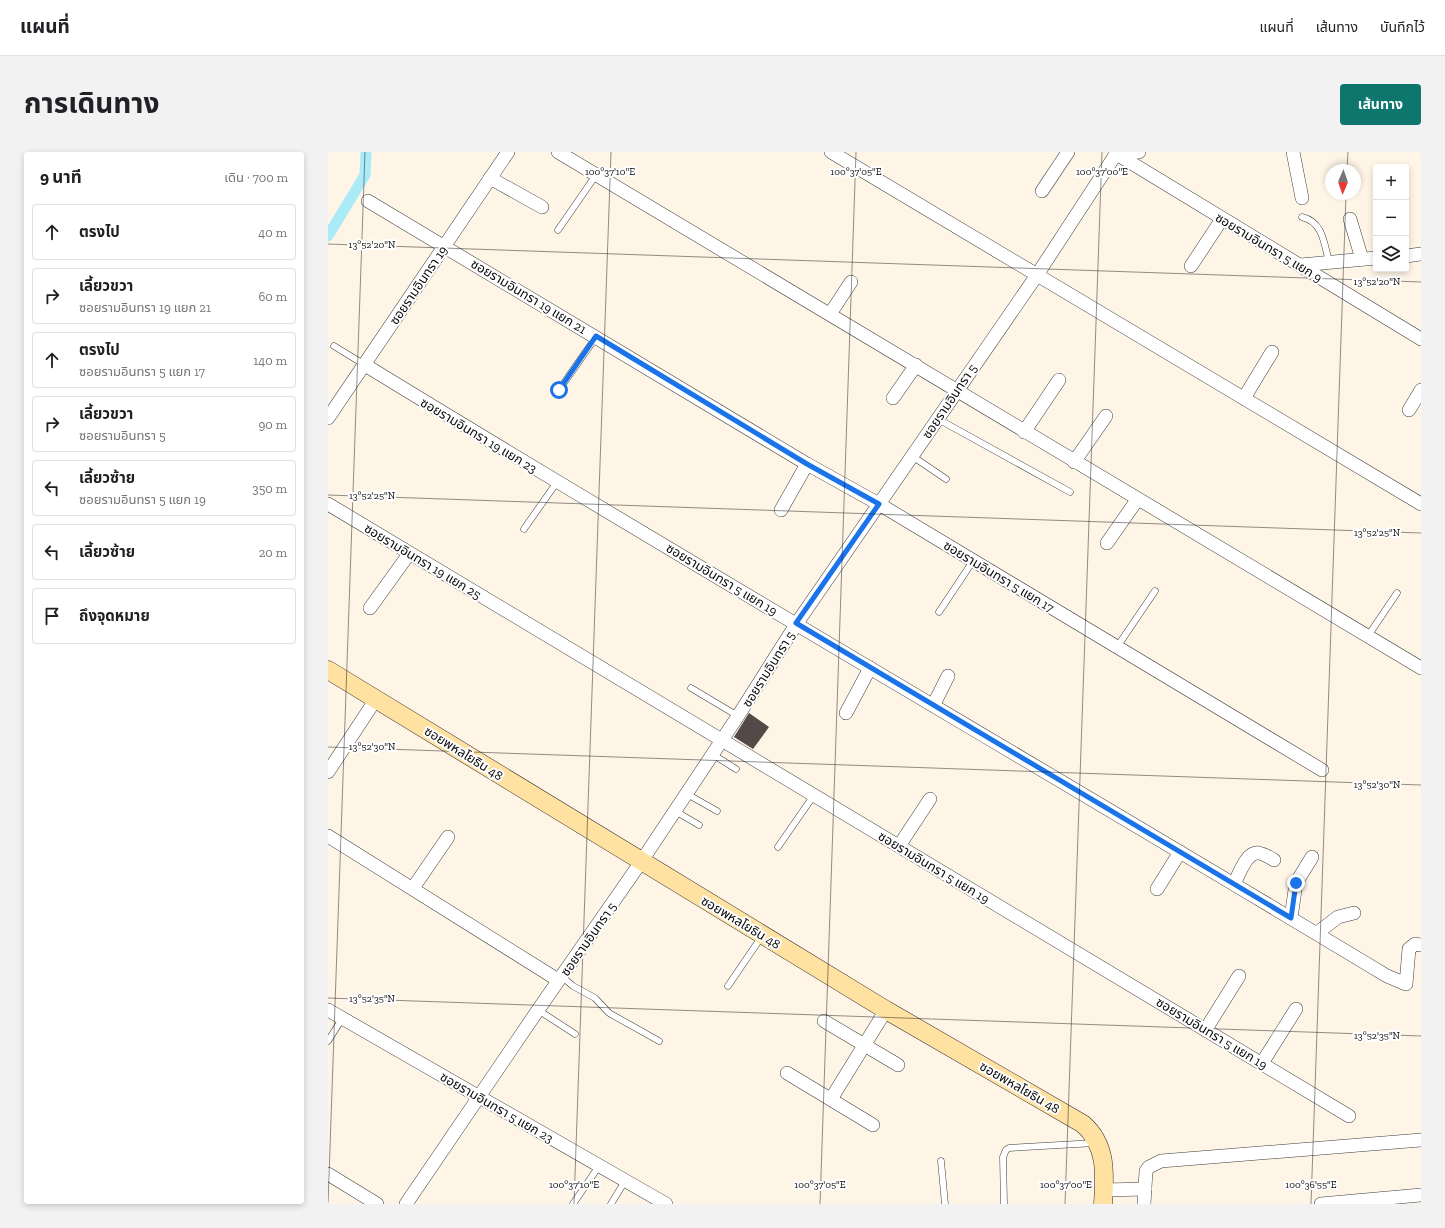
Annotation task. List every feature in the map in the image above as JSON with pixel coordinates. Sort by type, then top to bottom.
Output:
[{"type":"street","name":"ซอยรามอินทรา 19","points":[[328,418],[508,152]]},
{"type":"street","points":[[558,152],[916,365],[1137,500],[1421,668]]},
{"type":"street","points":[[832,152],[1421,504]]},
{"type":"street","points":[[1042,191],[1068,152]]},
{"type":"street","points":[[1115,153],[1139,152]]},
{"type":"street","points":[[1293,152],[1302,198]]},
{"type":"street","name":"ซอยรามอินทรา 5 แยก 9","points":[[1115,153],[1421,339]]},
{"type":"street","name":"ซอยรามอินทรา 5","points":[[406,1204],[687,794],[796,623],[1037,275],[1115,153]]},
{"type":"street","points":[[490,178],[542,207]]},
{"type":"street","name":"ซอยรามอินทรา 19 แยก 21","points":[[368,201],[596,336],[675,385]]},
{"type":"street","points":[[1191,266],[1222,219]]},
{"type":"street","points":[[1350,219],[1362,259]]},
{"type":"street","points":[[1409,256],[1421,254]]},
{"type":"street","points":[[1301,265],[1373,258]]},
{"type":"street","points":[[830,314],[851,282]]},
{"type":"street","points":[[1244,398],[1272,352]]},
{"type":"street","name":"ซอยรามอินทรา 19 แยก 23","points":[[364,365],[595,504]]},
{"type":"street","points":[[893,398],[916,365]]},
{"type":"street","points":[[1024,432],[1059,380]]},
{"type":"street","name":"ซอยรามอินทรา 5 แยก 17","points":[[675,385],[807,464],[879,504],[1322,770]]},
{"type":"street","points":[[1409,410],[1421,390]]},
{"type":"street","points":[[1074,462],[1106,416]]},
{"type":"street","points":[[781,510],[807,464]]},
{"type":"street","points":[[1107,543],[1137,500]]},
{"type":"street","name":"ซอยรามอินทรา 19 แยก 25","points":[[328,504],[409,554],[518,618]]},
{"type":"street","name":"ซอยรามอินทรา 5 แยก 19","points":[[595,504],[870,668],[934,704],[1387,976],[1406,984],[1409,949],[1415,944],[1421,945]]},
{"type":"street","points":[[370,608],[409,554]]},
{"type":"street","name":"ซอยรามอินทรา 5 แยก 19","points":[[518,618],[1349,1116]]},
{"type":"street","points":[[846,713],[870,668]]},
{"type":"street","name":"ซอยพหลโยธิน 48","points":[[328,670],[886,1010],[1083,1124],[1093,1133],[1099,1143],[1104,1161],[1103,1200]]},
{"type":"street","points":[[934,704],[948,676]]},
{"type":"street","points":[[328,772],[376,699]]},
{"type":"street","points":[[899,846],[930,798]]},
{"type":"street","points":[[328,836],[560,978]]},
{"type":"street","points":[[413,888],[448,837]]},
{"type":"street","points":[[1157,889],[1180,852]]},
{"type":"street","points":[[1234,884],[1249,856],[1254,853],[1260,853],[1274,860]]},
{"type":"street","points":[[1291,918],[1296,883],[1312,857]]},
{"type":"street","points":[[1317,934],[1338,917],[1354,913]]},
{"type":"street","points":[[1206,1029],[1239,976]]},
{"type":"street","points":[[1262,1063],[1296,1009]]},
{"type":"street","name":"ซอยรามอินทรา 5 แยก 23","points":[[328,1010],[666,1204]]},
{"type":"street","points":[[831,1100],[886,1010]]},
{"type":"street","points":[[824,1021],[864,1046],[898,1064]]},
{"type":"street","points":[[787,1074],[873,1125]]},
{"type":"street","points":[[1144,1204],[1146,1171],[1149,1167],[1161,1161],[1421,1140]]},
{"type":"street","points":[[328,1174],[377,1204]]},
{"type":"street","points":[[1103,1200],[1145,1189]]},
{"type":"street","points":[[1320,1204],[1421,1195]]},
{"type":"lane","points":[[558,230],[596,174]]},
{"type":"lane","points":[[1302,217],[1310,219],[1320,229],[1329,262]]},
{"type":"lane","points":[[559,390],[596,336]]},
{"type":"lane","points":[[334,346],[364,365]]},
{"type":"lane","points":[[938,418],[1070,492]]},
{"type":"lane","points":[[912,456],[946,478]]},
{"type":"lane","points":[[524,529],[557,482]]},
{"type":"lane","points":[[939,612],[972,560]]},
{"type":"lane","points":[[1117,647],[1155,591]]},
{"type":"lane","points":[[1368,637],[1397,593]]},
{"type":"lane","points":[[691,688],[738,716]]},
{"type":"lane","points":[[712,754],[736,769]]},
{"type":"lane","points":[[687,794],[717,811]]},
{"type":"lane","points":[[778,847],[814,795]]},
{"type":"lane","points":[[675,811],[700,825]]},
{"type":"lane","points":[[728,986],[762,935]]},
{"type":"lane","points":[[560,978],[595,998],[609,1013],[659,1041]]},
{"type":"lane","points":[[538,1010],[575,1034]]},
{"type":"lane","points":[[328,1041],[342,1019]]},
{"type":"lane","points":[[1004,1204],[1003,1157],[1006,1150],[1009,1148],[1099,1143]]},
{"type":"lane","points":[[942,1161],[945,1204]]},
{"type":"lane","points":[[573,1204],[599,1166]]},
{"type":"lane","points":[[611,1204],[625,1181]]},
{"type":"building","points":[[749,713],[769,727],[753,749],[734,737]]},
{"type":"waterway","points":[[328,236],[365,175],[366,152]]},
{"type":"route","points":[[559,390],[596,336],[807,464],[879,504],[796,623],[1291,918],[1296,883]]}]
